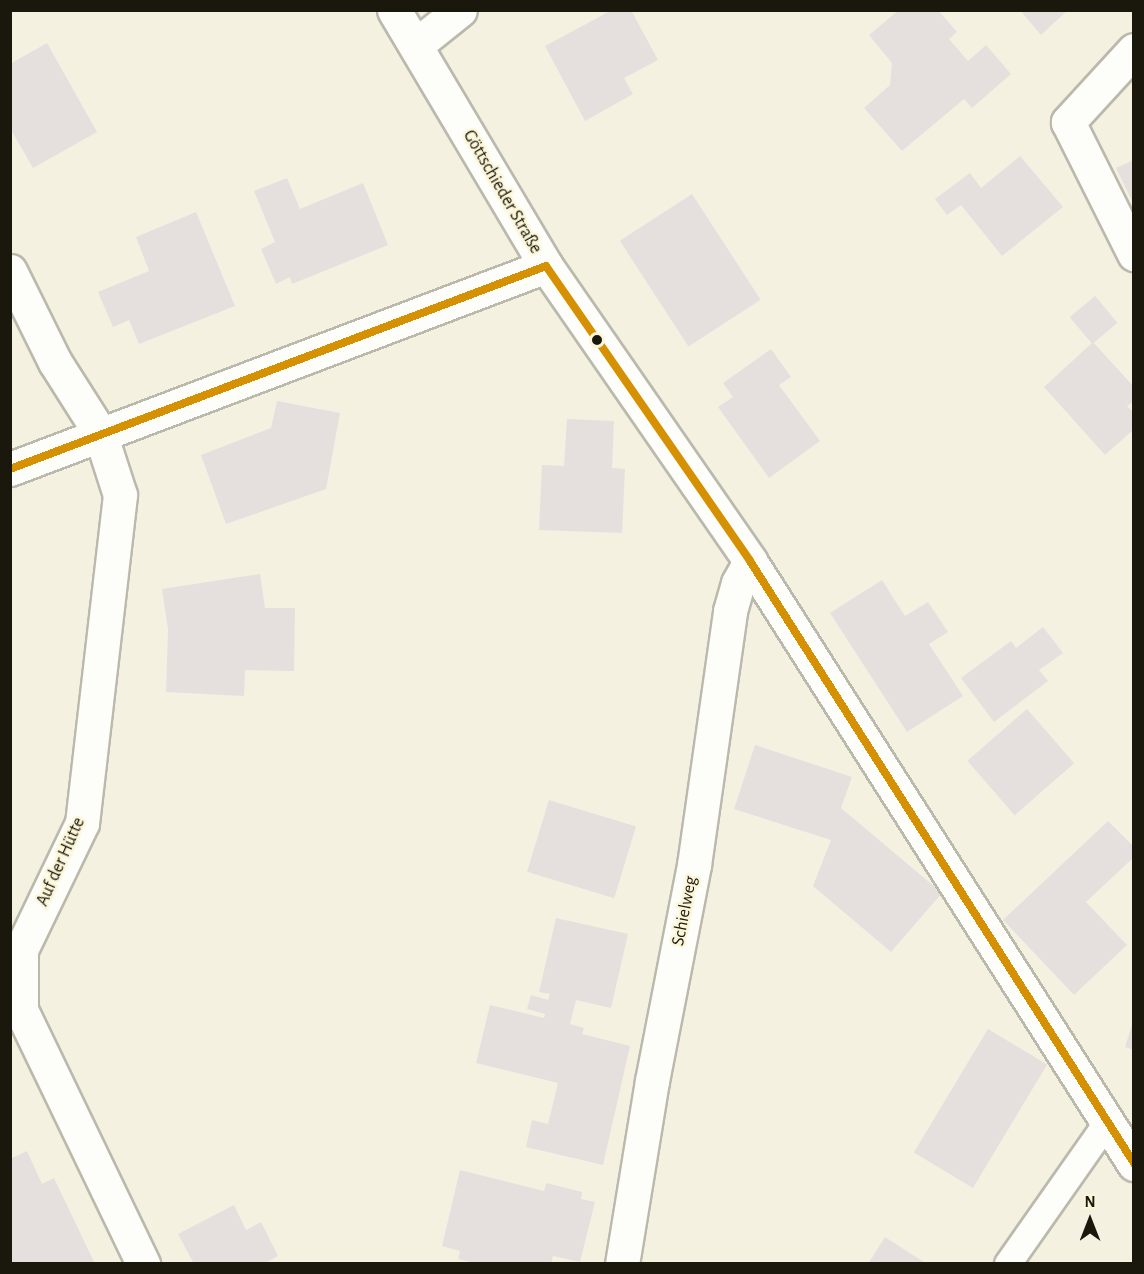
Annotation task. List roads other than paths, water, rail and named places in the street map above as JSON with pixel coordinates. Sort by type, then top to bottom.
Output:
[{"type":"street","name":"Göttschieder Straße","points":[[394,10],[546,267],[750,561],[1134,1164]]},
{"type":"street","points":[[416,45],[460,10]]},
{"type":"street","points":[[1134,50],[1068,122],[1134,254]]},
{"type":"street","points":[[10,469],[546,267]]},
{"type":"street","name":"Auf der Hütte","points":[[10,271],[56,362],[100,434],[120,495],[82,824],[21,950],[21,1010],[143,1263]]},
{"type":"street","name":"Schielweg","points":[[622,1263],[652,1081],[694,865],[730,610],[738,583],[750,561]]},
{"type":"lane","points":[[1008,1263],[1107,1123]]}]
